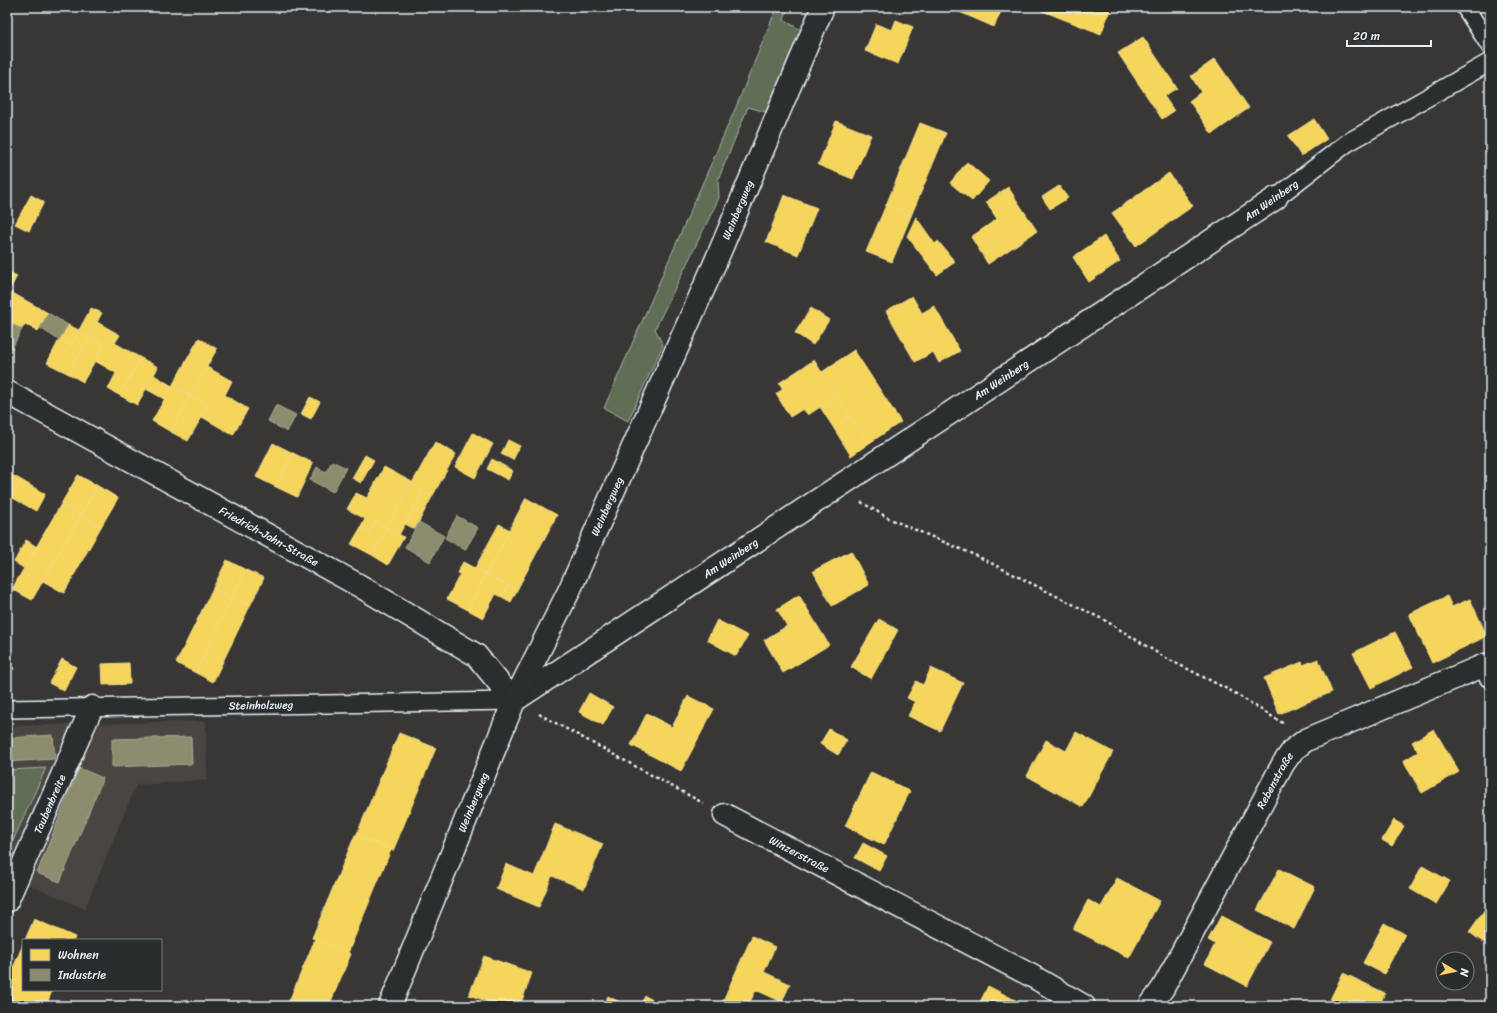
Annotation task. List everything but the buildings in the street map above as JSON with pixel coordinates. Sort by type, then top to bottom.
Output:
[{"type":"street","name":"Weinbergweg","points":[[390,1006],[514,701],[569,591],[715,263],[823,7]]},
{"type":"street","name":"Am Weinberg","points":[[514,701],[1276,198]]},
{"type":"street","name":"Friedrich-Jahn-Straße","points":[[7,392],[360,586],[476,655],[514,701]]},
{"type":"street","name":"Rebenstraße","points":[[1150,1006],[1163,988],[1293,750],[1306,740],[1488,668]]},
{"type":"street","name":"Taubenbreite","points":[[7,901],[92,707]]},
{"type":"street","name":"Winzerstraße","points":[[725,815],[1032,976],[1084,1006]]},
{"type":"lane","points":[[1465,7],[1490,46]]},
{"type":"lane","name":"Am Weinberg","points":[[1276,198],[1347,143],[1490,62]]},
{"type":"lane","name":"Steinholzweg","points":[[7,709],[514,701]]},
{"type":"path","points":[[835,488],[890,519],[976,556],[1106,621],[1164,657],[1233,692],[1293,729],[1306,740]]},
{"type":"path","points":[[514,701],[725,815]]},
{"type":"shaded area","points":[[206,721],[207,780],[136,785],[85,909],[7,875],[7,854],[46,768],[7,770],[7,726]]},
{"type":"green space","points":[[777,7],[788,7],[784,20],[803,31],[766,112],[748,107],[718,180],[719,198],[655,329],[663,345],[628,421],[604,408],[736,107]]},
{"type":"green space","points":[[46,768],[7,854],[7,770]]}]
